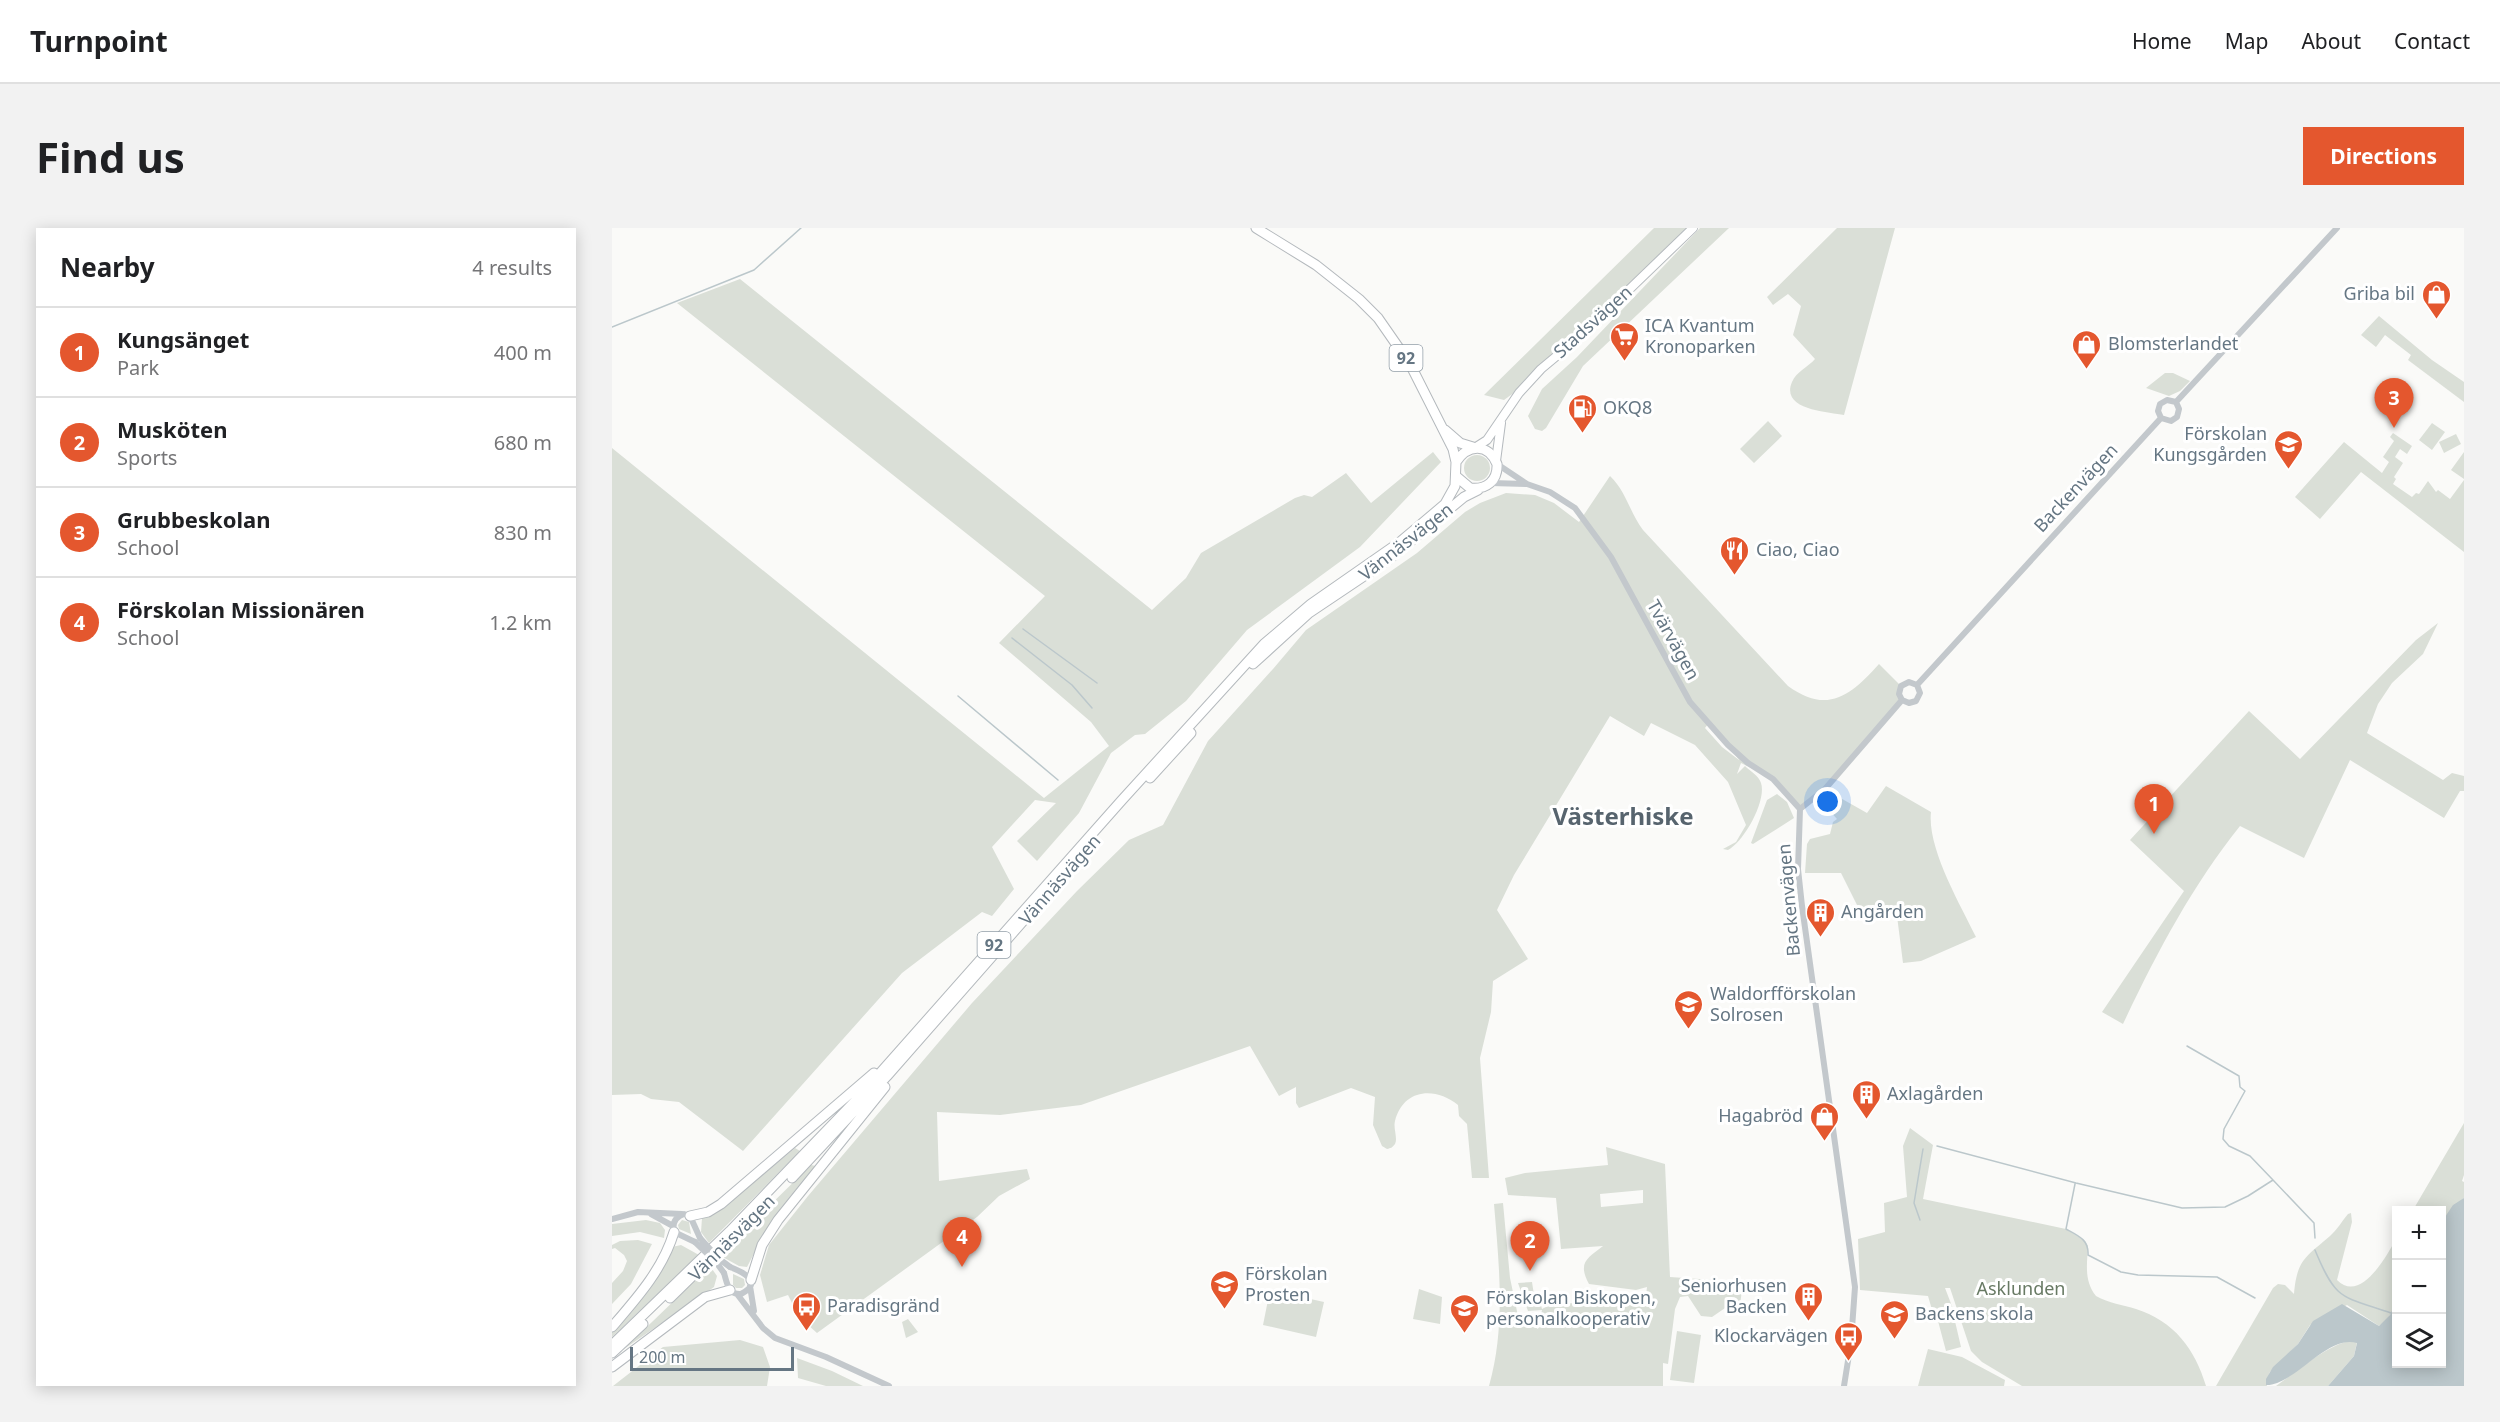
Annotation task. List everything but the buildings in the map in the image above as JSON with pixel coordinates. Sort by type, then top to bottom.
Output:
[{"type":"highway","name":"92","points":[[1256,228],[1316,265],[1359,298],[1378,318],[1410,364],[1453,449],[1456,477]]},
{"type":"highway","name":"92","points":[[1441,426],[1460,443],[1489,452],[1497,462]]},
{"type":"highway","points":[[1456,462],[1460,455],[1474,447]]},
{"type":"highway","points":[[1456,477],[1470,488],[1487,485],[1495,477],[1497,462]]},
{"type":"highway","name":"Vännäsvägen","points":[[612,1345],[771,1191],[899,1052],[1122,800],[1264,644],[1311,604],[1400,542],[1437,512],[1452,495],[1456,477]]},
{"type":"highway","name":"Vännäsvägen","points":[[612,1353],[793,1176],[926,1032],[1111,822],[1274,643],[1309,613],[1413,541],[1464,497],[1487,485]]},
{"type":"highway","points":[[750,1283],[762,1245],[778,1220],[907,1060],[926,1032]]},
{"type":"highway","points":[[687,1215],[708,1212],[722,1204],[899,1052]]},
{"type":"highway","points":[[612,1327],[653,1276],[666,1253],[673,1229]]},
{"type":"highway","points":[[612,1367],[705,1298],[734,1292]]},
{"type":"main road","name":"Stadsvägen","points":[[1474,447],[1487,440],[1519,393],[1540,369],[1583,334],[1693,228]]},
{"type":"main road","name":"Stadsvägen","points":[[1497,462],[1501,422]]},
{"type":"street","name":"Backenvägen","points":[[2176,402],[2337,228]]},
{"type":"street","name":"Backenvägen","points":[[2167,400],[2176,402],[2179,409],[2177,417],[2170,421],[2161,418],[2157,411],[2160,404],[2167,400]]},
{"type":"street","name":"Backenvägen","points":[[1917,685],[2161,418]]},
{"type":"street","name":"Tvärvägen","points":[[1497,462],[1527,484],[1550,492],[1575,508],[1611,557],[1690,702],[1728,745],[1773,779],[1800,809]]},
{"type":"street","name":"Tvärvägen","points":[[1487,485],[1527,484]]},
{"type":"street","name":"Backenvägen","points":[[1909,682],[1917,685],[1920,693],[1916,701],[1909,703],[1902,700],[1899,694],[1901,686],[1909,682]]},
{"type":"street","name":"Backenvägen","points":[[1844,1386],[1851,1342],[1855,1287],[1802,906],[1798,869],[1800,809],[1825,789],[1902,700]]},
{"type":"street","points":[[648,1212],[673,1229],[698,1240],[730,1267],[747,1273],[755,1315]]},
{"type":"street","points":[[612,1219],[648,1212],[687,1215]]},
{"type":"street","points":[[673,1229],[676,1218],[687,1215]]},
{"type":"street","points":[[687,1215],[698,1240],[724,1273],[734,1292],[755,1315],[763,1328],[776,1338],[826,1357],[889,1386]]},
{"type":"street","points":[[734,1292],[744,1293],[750,1283]]},
{"type":"green space","points":[[1654,228],[1693,228],[1515,392],[1504,400],[1484,395]]},
{"type":"green space","points":[[1700,228],[1729,228],[1583,366],[1546,428],[1542,431],[1535,429],[1528,416],[1542,389],[1577,357]]},
{"type":"green space","points":[[1837,228],[1895,228],[1844,415],[1817,411],[1793,399],[1790,391],[1794,378],[1815,359],[1793,335],[1801,306],[1788,294],[1773,305],[1767,297]]},
{"type":"green space","points":[[740,279],[1152,610],[1186,578],[1201,553],[1295,498],[1304,495],[1312,497],[1346,473],[1371,503],[1433,452],[1441,462],[1360,547],[1247,630],[1186,701],[1145,734],[1135,735],[1111,753],[1079,813],[1037,861],[1017,841],[1056,803],[1035,800],[992,847],[1014,889],[992,916],[982,912],[902,973],[743,1151],[679,1102],[651,1099],[641,1094],[612,1095],[612,448],[1044,798],[1109,746],[1091,722],[999,643],[1045,596],[677,303]]},
{"type":"green space","points":[[2379,316],[2432,360],[2464,382],[2464,402],[2408,360],[2411,355],[2385,335],[2376,347],[2361,335]]},
{"type":"green space","points":[[2165,373],[2173,373],[2190,381],[2180,391],[2169,396],[2146,388]]},
{"type":"green space","points":[[1768,421],[1782,436],[1754,463],[1740,449]]},
{"type":"green space","points":[[2432,423],[2445,432],[2432,450],[2419,440]]},
{"type":"green space","points":[[2393,433],[2412,446],[2407,454],[2400,449],[2395,457],[2403,463],[2394,477],[2396,479],[2393,484],[2412,497],[2416,493],[2419,494],[2428,481],[2436,492],[2438,490],[2450,499],[2464,480],[2464,552],[2361,472],[2320,519],[2295,497],[2344,442],[2382,473],[2389,462],[2383,457],[2394,441],[2390,437]]},
{"type":"green space","points":[[2456,434],[2461,444],[2444,453],[2439,442]]},
{"type":"green space","points":[[2464,452],[2464,479],[2451,470]]},
{"type":"green space","points":[[1477,455],[1486,459],[1490,468],[1486,477],[1477,481],[1468,477],[1464,468],[1468,459]]},
{"type":"green space","points":[[1610,476],[1620,488],[1643,530],[1788,686],[1802,695],[1827,700],[1838,697],[1859,685],[1879,664],[1901,686],[1902,700],[1825,789],[1800,809],[1773,779],[1741,763],[1737,774],[1745,766],[1758,778],[1762,791],[1757,810],[1747,830],[1734,846],[1728,850],[1723,849],[1736,842],[1746,825],[1728,782],[1695,745],[1651,723],[1644,736],[1610,716],[1514,875],[1497,910],[1528,959],[1493,981],[1491,1012],[1480,1058],[1489,1178],[1472,1178],[1467,1124],[1459,1116],[1458,1105],[1449,1099],[1430,1093],[1412,1097],[1405,1102],[1395,1121],[1395,1144],[1387,1149],[1382,1146],[1373,1125],[1375,1097],[1351,1088],[1299,1108],[1296,1103],[1296,1087],[1279,1096],[1250,1046],[1081,1105],[1000,1115],[937,1112],[939,1181],[1027,1169],[1030,1179],[999,1196],[977,1217],[817,1333],[799,1317],[788,1295],[767,1302],[760,1275],[769,1245],[808,1196],[972,1003],[1077,891],[1129,840],[1163,825],[1208,741],[1306,630],[1417,553],[1465,512],[1480,503],[1506,493],[1535,495],[1554,503],[1579,522]],"holes":[[[1708,724],[1739,760],[1722,747],[1705,728]]]},
{"type":"green space","points":[[2438,623],[2423,654],[2392,683],[2378,704],[2367,733],[2443,780],[2452,773],[2464,776],[2464,791],[2460,791],[2444,818],[2350,760],[2304,858],[2240,826],[2206,872],[2176,921],[2123,1024],[2102,1012],[2184,891],[2130,840],[2249,711],[2300,759],[2416,640]]},
{"type":"green space","points":[[1886,786],[1931,812],[1931,826],[1939,859],[1976,937],[1921,961],[1903,963],[1897,916],[1862,915],[1841,873],[1805,873],[1807,844],[1810,839],[1830,834],[1833,822],[1837,819],[1829,810],[1819,806],[1828,791],[1867,813]]},
{"type":"green space","points":[[1777,794],[1787,802],[1794,818],[1753,844],[1751,843],[1767,800]]},
{"type":"green space","points":[[2464,1123],[2462,1181],[2464,1182],[2464,1198],[2446,1216],[2446,1206],[2415,1206]]},
{"type":"green space","name":"Asklunden","points":[[1910,1128],[1933,1145],[1923,1199],[2066,1229],[2085,1241],[2088,1246],[2088,1279],[2096,1296],[2149,1314],[2172,1329],[2196,1360],[2206,1386],[2022,1386],[1982,1362],[1971,1351],[1950,1288],[1945,1288],[1955,1314],[1935,1320],[1928,1296],[1860,1290],[1858,1239],[1885,1232],[1884,1203],[1907,1197],[1903,1146]]},
{"type":"green space","points":[[1606,1147],[1665,1164],[1670,1277],[1743,1282],[1740,1305],[1728,1306],[1712,1317],[1701,1316],[1688,1296],[1680,1297],[1675,1309],[1668,1364],[1663,1363],[1663,1386],[1489,1386],[1498,1341],[1500,1295],[1494,1204],[1503,1203],[1510,1278],[1518,1316],[1538,1329],[1542,1310],[1528,1311],[1518,1283],[1532,1282],[1534,1295],[1538,1295],[1542,1309],[1556,1302],[1581,1304],[1582,1295],[1652,1305],[1646,1296],[1647,1287],[1636,1290],[1589,1284],[1584,1265],[1589,1257],[1603,1246],[1561,1249],[1556,1198],[1508,1195],[1505,1178],[1525,1173],[1608,1165]],"holes":[[[1643,1190],[1643,1203],[1601,1207],[1600,1194]]]},
{"type":"green space","points":[[795,1148],[800,1151],[709,1243],[701,1232],[702,1218],[723,1208]]},
{"type":"green space","points":[[811,1165],[816,1166],[765,1232],[747,1267],[739,1266],[719,1255]]},
{"type":"green space","points":[[2351,1213],[2352,1222],[2337,1280],[2346,1286],[2355,1286],[2364,1282],[2380,1265],[2392,1246],[2392,1311],[2387,1319],[2379,1326],[2347,1305],[2310,1325],[2298,1344],[2270,1372],[2266,1381],[2267,1386],[2216,1386],[2273,1288],[2278,1284],[2285,1285],[2294,1294],[2295,1282],[2304,1260],[2333,1234]]},
{"type":"green space","points":[[646,1220],[660,1223],[665,1230],[664,1238],[640,1232],[612,1236],[612,1224]]},
{"type":"green space","points":[[682,1220],[689,1222],[691,1234],[679,1229],[678,1225]]},
{"type":"green space","points":[[638,1240],[652,1244],[631,1284],[612,1304],[612,1283],[623,1271],[627,1261],[624,1255],[615,1248],[612,1249],[612,1245],[620,1241]]},
{"type":"green space","points":[[681,1245],[699,1255],[612,1337],[612,1331],[672,1247]]},
{"type":"green space","points":[[710,1266],[717,1276],[714,1287],[624,1349]]},
{"type":"green space","points":[[733,1274],[744,1279],[745,1285],[742,1288],[736,1288],[733,1285]]},
{"type":"green space","points":[[1419,1289],[1442,1297],[1440,1324],[1413,1319]]},
{"type":"green space","points":[[1270,1290],[1324,1302],[1316,1337],[1263,1325]]},
{"type":"green space","points":[[1954,1317],[1961,1347],[1946,1351],[1938,1321]]},
{"type":"green space","points":[[908,1319],[918,1332],[906,1338],[902,1322]]},
{"type":"green space","points":[[1677,1331],[1701,1335],[1694,1383],[1670,1380]]},
{"type":"green space","points":[[740,1340],[763,1347],[770,1367],[767,1386],[613,1386],[663,1347]]},
{"type":"green space","points":[[2349,1341],[2357,1342],[2354,1356],[2328,1386],[2276,1386],[2321,1354]]},
{"type":"green space","points":[[1928,1349],[1962,1357],[2005,1380],[2004,1386],[1918,1386]]},
{"type":"green space","points":[[797,1358],[863,1386],[826,1386],[798,1378]]},
{"type":"shaded area","points":[[2464,1198],[2464,1386],[2328,1386],[2354,1356],[2357,1343],[2346,1342],[2322,1353],[2288,1378],[2266,1385],[2266,1379],[2273,1367],[2298,1344],[2313,1321],[2342,1304],[2379,1326],[2392,1311],[2392,1368],[2446,1368],[2446,1216],[2453,1205]]},
{"type":"waterway","points":[[612,327],[754,270],[801,228]]},
{"type":"waterway","points":[[1023,629],[1097,683]]},
{"type":"waterway","points":[[1012,638],[1072,685],[1092,708]]},
{"type":"waterway","points":[[958,696],[1058,780]]},
{"type":"waterway","points":[[2187,1046],[2239,1076],[2240,1087],[2245,1091],[2224,1129],[2223,1139],[2229,1146],[2250,1156],[2314,1223],[2315,1238]]},
{"type":"waterway","points":[[1937,1146],[2182,1208],[2225,1207],[2273,1180]]},
{"type":"waterway","points":[[1920,1220],[1914,1203],[1923,1149]]},
{"type":"waterway","points":[[2075,1184],[2066,1229],[2085,1242],[2088,1255],[2121,1272],[2138,1275],[2217,1277],[2255,1298]]},
{"type":"waterway","points":[[2315,1250],[2329,1279],[2342,1294],[2391,1313]]},
{"type":"place","name":"Griba bil","points":[[2436,320]]},
{"type":"place","name":"ICA Kvantum Kronoparken","points":[[1624,362]]},
{"type":"place","name":"Blomsterlandet","points":[[2087,370]]},
{"type":"place","name":"Grubbeskolan","points":[[2394,428]]},
{"type":"place","name":"OKQ8","points":[[1582,434]]},
{"type":"place","name":"Förskolan Kungsgården","points":[[2288,470]]},
{"type":"place","name":"Ciao, Ciao","points":[[1735,576]]},
{"type":"place","name":"Kungsänget","points":[[2154,834]]},
{"type":"place","name":"Angården","points":[[1820,938]]},
{"type":"place","name":"Waldorfförskolan Solrosen","points":[[1689,1030]]},
{"type":"place","name":"Axlagården","points":[[1866,1120]]},
{"type":"place","name":"Hagabröd","points":[[1824,1142]]},
{"type":"place","name":"Förskolan Missionären","points":[[962,1267]]},
{"type":"place","name":"Musköten","points":[[1530,1271]]},
{"type":"place","name":"Förskolan Prosten","points":[[1224,1310]]},
{"type":"place","name":"Seniorhusen Backen","points":[[1808,1322]]},
{"type":"place","name":"Paradisgränd","points":[[806,1332]]},
{"type":"place","name":"Förskolan Biskopen, personalkooperativ","points":[[1465,1334]]},
{"type":"place","name":"Backens skola","points":[[1894,1340]]},
{"type":"place","name":"Klockarvägen","points":[[1849,1362]]},
{"type":"district","name":"Västerhiske","points":[[1623,817]]}]
